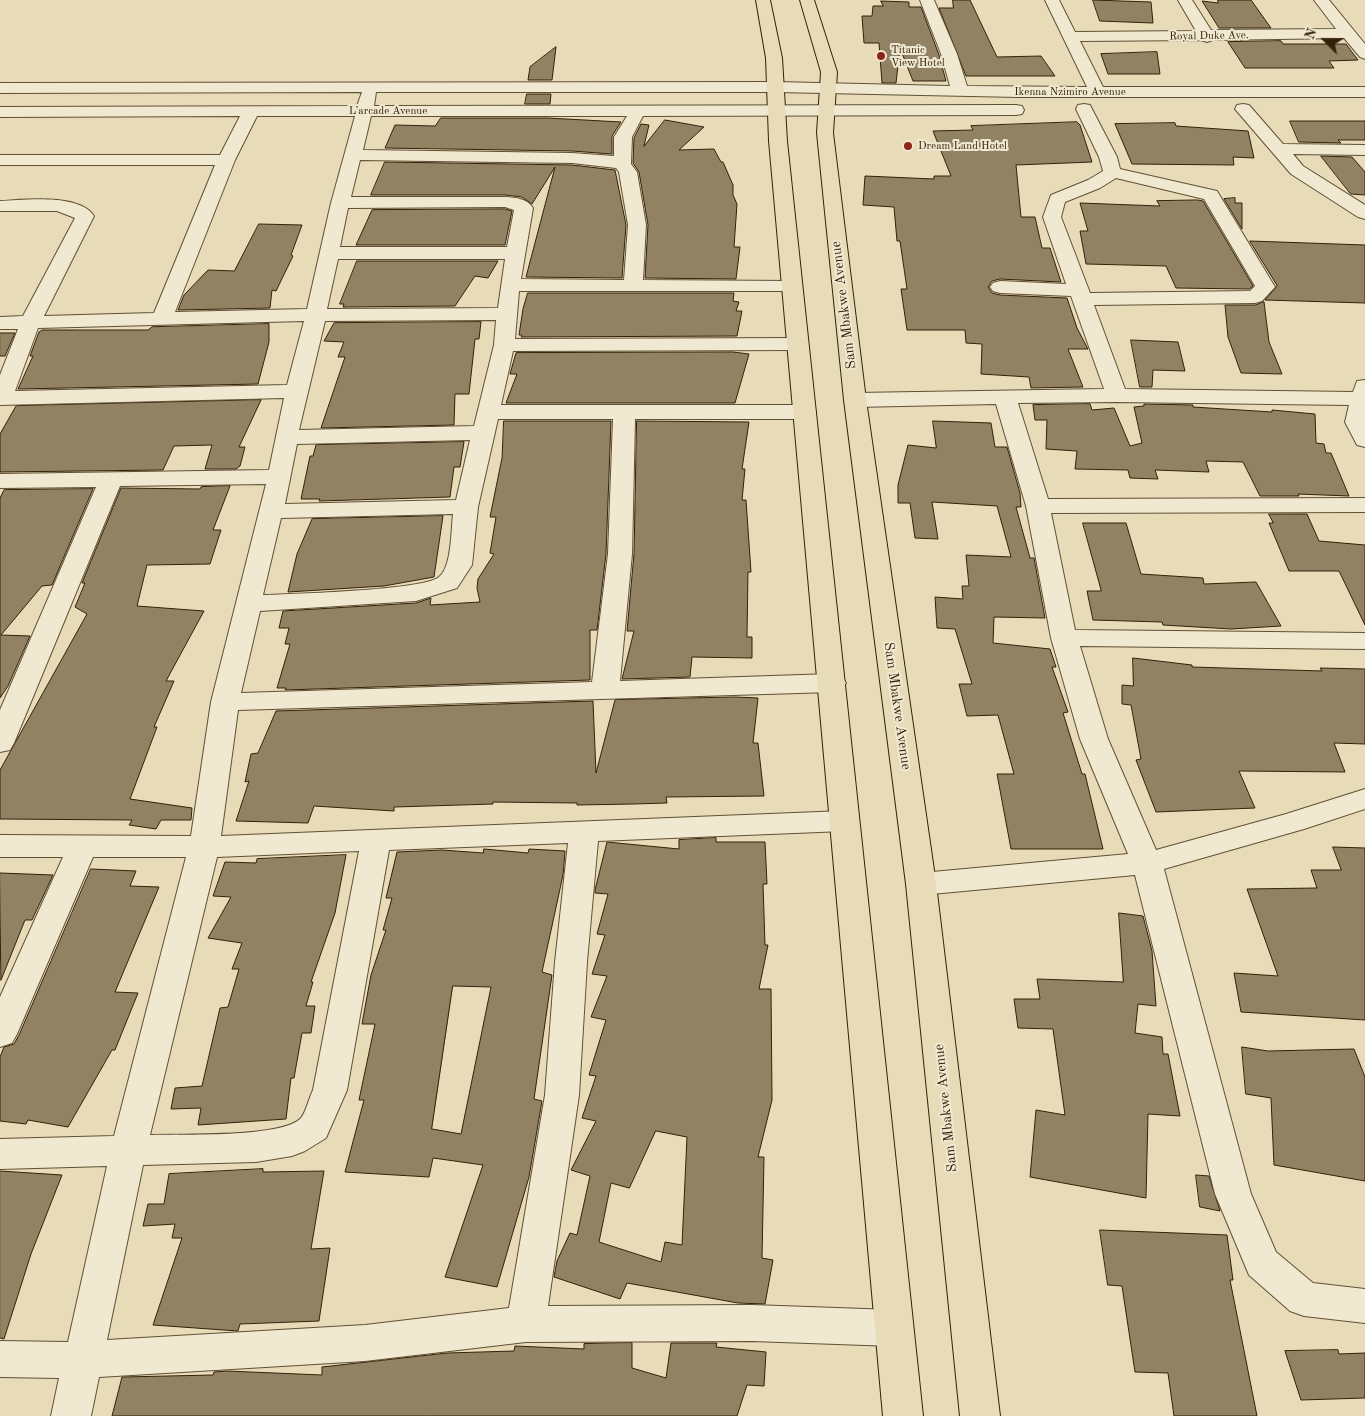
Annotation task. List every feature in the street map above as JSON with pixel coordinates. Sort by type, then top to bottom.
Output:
[{"type":"main road","points":[[763,0],[774,58],[792,287],[903,1416]]},
{"type":"main road","name":"Sam Mbakwe Avenue","points":[[806,0],[829,72],[825,133],[856,400],[921,884],[980,1416]]},
{"type":"street","points":[[927,0],[949,54],[960,91]]},
{"type":"street","points":[[1052,0],[1098,92]]},
{"type":"street","points":[[1185,0],[1207,37]]},
{"type":"street","points":[[1322,0],[1365,54]]},
{"type":"street","name":"Royal Duke Ave.","points":[[1071,37],[1348,34]]},
{"type":"street","points":[[0,88],[367,100],[776,99]]},
{"type":"street","name":"Ikenna Nzimiro Avenue","points":[[776,99],[827,100],[960,91],[1365,92]]},
{"type":"street","name":"Ikenna Nzimiro Avenue","points":[[776,99],[1037,110]]},
{"type":"street","name":"L’arcade Avenue","points":[[0,112],[251,112],[367,100],[637,112],[776,99]]},
{"type":"street","points":[[71,1416],[128,1152],[204,847],[225,702],[279,477],[296,391],[316,316],[340,203],[367,100]]},
{"type":"street","points":[[1084,109],[1108,157],[1112,172]]},
{"type":"street","points":[[1224,109],[1261,110]]},
{"type":"street","points":[[1243,109],[1297,170],[1365,213]]},
{"type":"street","points":[[162,319],[226,160],[251,112]]},
{"type":"street","points":[[622,164],[623,137],[637,112]]},
{"type":"street","points":[[1279,149],[1365,150]]},
{"type":"street","points":[[353,155],[572,158],[607,160],[622,164],[628,172],[637,225],[633,286]]},
{"type":"street","points":[[0,160],[226,160]]},
{"type":"street","points":[[1000,287],[1081,294],[1255,297],[1265,287],[1211,195],[1112,172]]},
{"type":"street","points":[[1112,172],[1105,180],[1078,189],[1057,199],[1052,217],[1117,395]]},
{"type":"street","points":[[249,604],[416,593],[448,583],[460,565],[466,507],[504,345],[510,285],[524,208],[518,204],[340,203]]},
{"type":"street","points":[[0,206],[63,207],[78,209],[85,216],[30,323],[1,398],[296,391]]},
{"type":"street","points":[[329,253],[516,253]]},
{"type":"street","points":[[510,285],[792,287]]},
{"type":"street","points":[[0,324],[162,319],[507,314]]},
{"type":"street","points":[[504,345],[798,344]]},
{"type":"street","points":[[856,400],[1363,392],[1356,422],[1365,440]]},
{"type":"street","points":[[1005,397],[1038,506],[1064,638],[1094,739],[1147,863],[1233,1194],[1262,1263],[1304,1299],[1365,1306]]},
{"type":"street","points":[[287,437],[624,412],[805,412]]},
{"type":"street","points":[[605,690],[620,554],[624,412]]},
{"type":"street","points":[[0,481],[110,481],[279,477]]},
{"type":"street","points":[[0,743],[110,481]]},
{"type":"street","points":[[1038,506],[1365,505]]},
{"type":"street","points":[[271,511],[466,507]]},
{"type":"street","points":[[1064,638],[1365,641]]},
{"type":"street","points":[[225,702],[832,683]]},
{"type":"street","points":[[921,884],[1147,863],[1294,822],[1365,799]]},
{"type":"street","points":[[0,846],[204,847],[844,821]]},
{"type":"street","points":[[526,1324],[562,1096],[571,962],[584,831]]},
{"type":"street","points":[[0,1154],[256,1147],[292,1141],[314,1128],[330,1090],[376,840]]},
{"type":"street","points":[[0,1034],[82,847]]},
{"type":"street","points":[[0,1359],[83,1360],[365,1343],[526,1324],[752,1322],[893,1328]]},
{"type":"building","points":[[953,0],[970,0],[997,57],[1041,56],[1055,76],[966,76],[939,8],[953,8]]},
{"type":"building","points":[[1093,0],[1151,2],[1153,23],[1100,21]]},
{"type":"building","points":[[1218,0],[1251,0],[1271,28],[1219,28],[1202,1],[1218,3]]},
{"type":"building","points":[[881,1],[909,2],[909,7],[921,7],[939,55],[946,81],[913,81],[900,48],[896,83],[882,83],[879,43],[864,43],[862,16],[872,16],[873,6],[883,6]]},
{"type":"building","points":[[1281,41],[1283,44],[1346,44],[1358,60],[1329,61],[1334,68],[1245,68],[1228,42]]},
{"type":"building","points":[[556,47],[552,80],[528,80],[530,67]]},
{"type":"building","points":[[1157,52],[1160,74],[1108,74],[1101,54]]},
{"type":"building","points":[[527,94],[551,94],[550,104],[525,104]]},
{"type":"building","points":[[441,118],[548,118],[621,122],[612,136],[612,154],[572,151],[385,148],[395,125],[435,126]]},
{"type":"building","points":[[665,120],[704,127],[679,150],[714,149],[721,162],[723,162],[733,185],[733,195],[737,204],[734,247],[740,247],[736,279],[645,278],[648,225],[639,172],[633,163],[634,138],[641,124],[649,125],[644,146]]},
{"type":"building","points":[[1290,121],[1365,121],[1365,140],[1338,140],[1341,143],[1299,142]]},
{"type":"building","points":[[1077,122],[1080,125],[1092,162],[1016,165],[1021,217],[1035,217],[1042,248],[1050,248],[1061,282],[1000,279],[992,281],[988,287],[992,293],[1000,295],[1067,298],[1077,328],[1088,349],[1068,349],[1083,387],[1031,388],[1029,377],[981,374],[982,344],[966,343],[965,330],[907,330],[901,289],[907,289],[900,241],[897,241],[894,207],[863,205],[865,176],[934,179],[934,176],[951,176],[933,131],[973,130],[971,126]]},
{"type":"building","points":[[1175,123],[1176,126],[1248,131],[1254,158],[1233,157],[1234,165],[1132,164],[1115,124]]},
{"type":"building","points":[[1321,156],[1352,157],[1365,172],[1365,195],[1351,194]]},
{"type":"building","points":[[385,162],[572,165],[615,170],[626,225],[622,278],[526,277],[555,167],[532,204],[522,197],[505,195],[371,195]]},
{"type":"building","points":[[1235,198],[1235,203],[1242,203],[1242,229],[1224,199]]},
{"type":"building","points":[[1157,201],[1203,201],[1253,286],[1249,289],[1176,288],[1166,266],[1086,264],[1080,231],[1088,231],[1080,203],[1160,206]]},
{"type":"building","points":[[505,209],[512,211],[505,245],[356,245],[372,210]]},
{"type":"building","points":[[259,224],[302,225],[291,255],[293,256],[276,291],[272,290],[270,308],[178,310],[184,295],[208,270],[234,271]]},
{"type":"building","points":[[1250,241],[1365,245],[1365,303],[1265,300],[1277,286]]},
{"type":"building","points":[[357,261],[498,261],[488,278],[475,276],[455,306],[343,307],[344,304],[340,304]]},
{"type":"building","points":[[528,293],[734,293],[733,301],[739,302],[736,311],[742,311],[737,336],[521,337],[522,335],[519,335],[523,309]]},
{"type":"building","points":[[1264,302],[1269,342],[1282,374],[1241,373],[1228,337],[1225,305],[1255,305]]},
{"type":"building","points":[[481,322],[479,339],[475,339],[469,394],[455,394],[454,425],[321,428],[345,357],[338,357],[344,342],[324,341],[334,323]]},
{"type":"building","points":[[269,324],[269,342],[258,384],[18,389],[33,356],[30,356],[39,332],[42,330],[148,330],[152,327]]},
{"type":"building","points":[[0,333],[15,333],[5,356],[0,356]]},
{"type":"building","points":[[1131,340],[1178,342],[1185,371],[1153,370],[1152,387],[1140,387]]},
{"type":"building","points":[[733,352],[749,354],[735,403],[506,403],[517,374],[510,374],[516,353]]},
{"type":"building","points":[[261,400],[239,447],[245,447],[240,466],[236,469],[205,469],[212,445],[174,446],[163,470],[0,472],[0,434],[16,406]]},
{"type":"building","points":[[1090,404],[1092,410],[1114,408],[1130,446],[1142,443],[1134,407],[1144,406],[1144,404],[1193,405],[1193,407],[1272,412],[1272,410],[1315,414],[1316,443],[1324,444],[1326,453],[1331,453],[1349,496],[1298,494],[1299,496],[1260,496],[1243,462],[1206,461],[1209,472],[1155,470],[1158,479],[1130,478],[1128,470],[1075,469],[1077,451],[1046,449],[1047,420],[1035,420],[1033,405]]},
{"type":"building","points":[[504,421],[611,421],[606,554],[597,630],[590,630],[590,680],[285,690],[286,688],[277,688],[290,644],[285,644],[289,628],[279,628],[283,611],[416,603],[431,598],[430,605],[480,602],[477,588],[478,579],[494,554],[490,553],[496,517],[490,517],[502,458]]},
{"type":"building","points":[[637,421],[749,422],[742,469],[745,469],[742,500],[746,500],[751,572],[748,572],[747,637],[752,637],[752,658],[692,657],[690,677],[622,679],[634,631],[627,631],[634,554]]},
{"type":"building","points":[[933,421],[991,423],[995,447],[1007,447],[1020,493],[1021,507],[1016,507],[1030,558],[1034,558],[1045,618],[994,617],[993,643],[1050,649],[1056,667],[1052,667],[1068,712],[1063,713],[1082,774],[1085,774],[1103,849],[1011,849],[997,774],[1014,774],[998,715],[967,716],[959,684],[972,684],[955,629],[937,628],[935,597],[963,599],[962,586],[969,586],[966,555],[1011,557],[997,506],[932,502],[938,539],[915,538],[910,503],[898,503],[898,485],[908,445],[936,448]]},
{"type":"building","points":[[464,442],[460,467],[454,467],[450,497],[319,501],[320,499],[301,499],[310,456],[313,456],[316,445]]},
{"type":"building","points":[[230,486],[213,530],[221,530],[210,564],[147,565],[137,606],[204,611],[166,681],[174,681],[154,727],[157,727],[130,799],[192,808],[191,820],[161,820],[156,829],[129,825],[132,820],[0,819],[0,770],[87,614],[75,607],[85,583],[82,583],[121,488],[200,489],[201,487]]},
{"type":"building","points":[[93,489],[52,585],[42,586],[1,635],[30,636],[8,686],[0,698],[0,498],[4,490]]},
{"type":"building","points":[[1269,514],[1307,514],[1319,541],[1365,545],[1365,625],[1339,571],[1289,571],[1269,523],[1273,523]]},
{"type":"building","points":[[443,516],[434,577],[384,586],[288,592],[297,554],[312,519]]},
{"type":"building","points":[[1083,523],[1126,523],[1141,574],[1203,578],[1204,584],[1256,582],[1281,626],[1231,629],[1163,625],[1162,622],[1093,620],[1087,591],[1101,591]]},
{"type":"building","points":[[1133,658],[1192,665],[1192,667],[1322,671],[1320,668],[1365,669],[1365,744],[1334,743],[1345,772],[1239,771],[1255,808],[1156,812],[1136,760],[1141,759],[1131,705],[1122,704],[1122,685],[1133,686]]},
{"type":"building","points":[[758,698],[753,743],[758,743],[764,796],[666,797],[667,803],[633,804],[577,805],[577,803],[493,802],[493,804],[394,807],[394,811],[314,806],[308,823],[236,821],[249,781],[245,782],[251,754],[258,753],[276,711],[593,701],[596,773],[615,700]]},
{"type":"building","points":[[716,838],[716,842],[765,842],[767,884],[763,884],[765,945],[768,945],[759,989],[771,989],[772,1100],[758,1157],[764,1157],[762,1258],[773,1260],[765,1304],[738,1303],[627,1283],[620,1299],[554,1277],[557,1261],[570,1233],[577,1235],[590,1176],[571,1170],[596,1121],[582,1118],[596,1076],[589,1075],[606,1020],[591,1017],[607,976],[592,974],[605,935],[597,934],[608,894],[595,893],[595,890],[607,842],[679,849],[679,840]],"holes":[[[656,1131],[687,1137],[682,1245],[665,1242],[661,1262],[599,1242],[611,1183],[629,1188]]]},
{"type":"building","points":[[1333,847],[1365,848],[1365,1020],[1241,1012],[1234,973],[1278,976],[1247,889],[1317,888],[1311,870],[1341,870]]},
{"type":"building","points":[[484,849],[528,853],[529,849],[565,851],[563,875],[542,972],[552,975],[534,1099],[542,1101],[529,1177],[497,1287],[445,1277],[483,1165],[433,1158],[429,1177],[345,1172],[364,1100],[359,1100],[375,1024],[362,1024],[371,975],[386,930],[383,930],[392,898],[386,898],[397,852],[442,850],[483,853]],"holes":[[[453,986],[491,987],[461,1134],[432,1129]]]},
{"type":"building","points":[[346,855],[335,913],[311,982],[313,982],[306,1006],[315,1006],[311,1033],[302,1033],[294,1078],[291,1078],[286,1119],[198,1125],[201,1108],[171,1109],[175,1088],[202,1086],[220,1008],[228,1007],[239,969],[232,969],[242,943],[208,938],[231,897],[213,896],[225,862],[256,863],[257,859]]},
{"type":"building","points":[[91,869],[136,871],[130,886],[159,887],[115,992],[138,993],[115,1050],[112,1050],[68,1127],[28,1120],[26,1124],[0,1121],[0,1057],[4,1047],[14,1044],[19,1035]]},
{"type":"building","points":[[0,873],[53,875],[32,920],[25,920],[1,980]]},
{"type":"building","points":[[1119,913],[1143,916],[1152,951],[1156,1006],[1138,1004],[1135,1033],[1162,1037],[1163,1054],[1168,1054],[1180,1116],[1148,1114],[1146,1198],[1030,1177],[1036,1110],[1065,1115],[1053,1029],[1018,1028],[1014,999],[1040,999],[1037,979],[1123,982]]},
{"type":"building","points":[[1242,1047],[1268,1051],[1354,1049],[1365,1077],[1365,1181],[1274,1165],[1271,1098],[1246,1094]]},
{"type":"building","points":[[263,1169],[263,1172],[324,1171],[311,1249],[330,1248],[319,1321],[240,1324],[238,1331],[153,1325],[182,1238],[172,1238],[175,1224],[143,1226],[148,1204],[164,1204],[169,1174]]},
{"type":"building","points":[[0,1171],[62,1175],[31,1254],[4,1339],[0,1338]]},
{"type":"building","points":[[1196,1175],[1209,1176],[1220,1211],[1200,1207]]},
{"type":"building","points":[[1100,1230],[1227,1235],[1233,1280],[1230,1280],[1257,1416],[1174,1416],[1168,1373],[1135,1372],[1122,1286],[1108,1285]]},
{"type":"building","points":[[632,1343],[632,1368],[666,1378],[671,1343],[717,1343],[716,1347],[766,1352],[764,1386],[747,1385],[737,1416],[112,1416],[122,1377],[213,1375],[214,1372],[227,1371],[322,1375],[322,1367],[447,1353],[514,1351],[515,1346],[584,1349],[584,1344]]},
{"type":"building","points":[[1338,1350],[1339,1354],[1365,1353],[1365,1398],[1301,1400],[1285,1351]]},
{"type":"place","name":"Titanic View Hotel","points":[[881,56]]},
{"type":"place","name":"Dream Land Hotel","points":[[908,146]]}]
